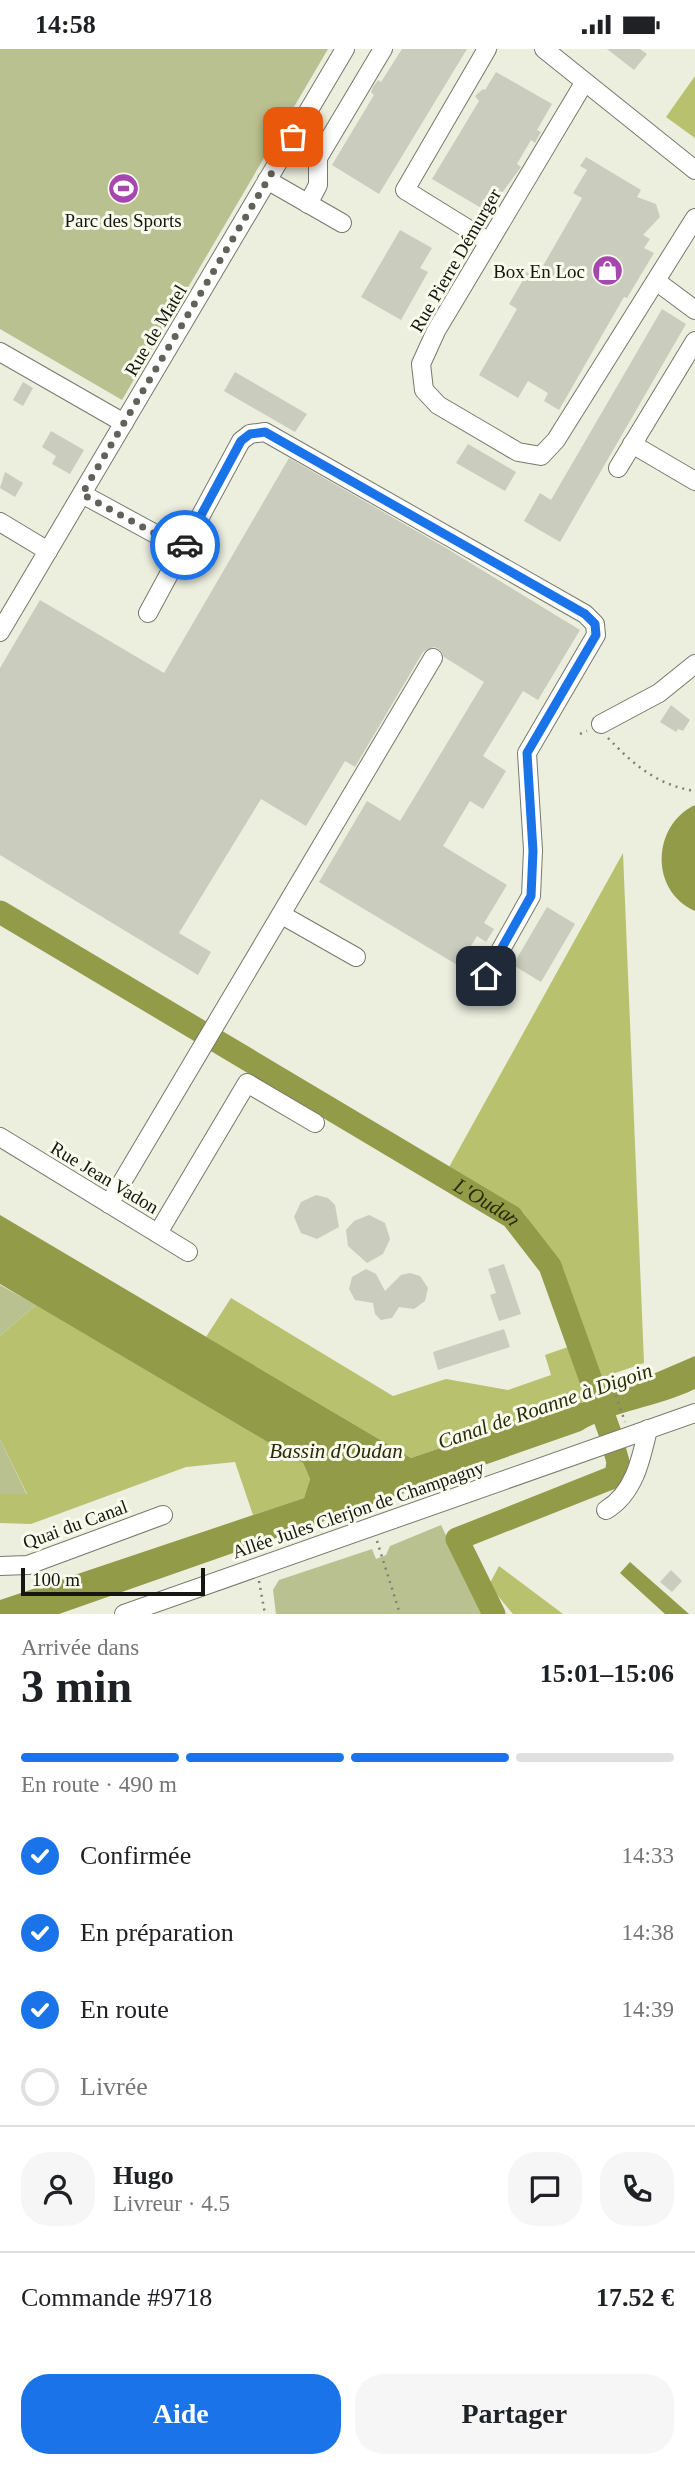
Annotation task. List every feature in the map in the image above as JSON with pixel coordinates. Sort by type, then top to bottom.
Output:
[{"type":"street","name":"Rue de Matel","points":[[0,632],[345,49]]},
{"type":"street","points":[[309,204],[318,185],[318,158],[383,49]]},
{"type":"street","points":[[487,49],[405,190],[489,242]]},
{"type":"street","points":[[544,49],[695,170]]},
{"type":"street","name":"Rue Pierre Démurger","points":[[584,83],[436,331],[421,365],[424,390],[438,405],[518,452],[541,456],[556,440],[695,218]]},
{"type":"street","points":[[267,180],[342,223]]},
{"type":"street","points":[[656,281],[695,310]]},
{"type":"street","points":[[618,468],[694,345]]},
{"type":"street","points":[[0,352],[124,423]]},
{"type":"street","points":[[148,613],[241,441],[250,434],[265,432],[585,614],[595,624],[596,635],[527,753],[533,851],[531,896],[486,976]]},
{"type":"street","points":[[632,445],[695,481]]},
{"type":"street","points":[[82,494],[183,549]]},
{"type":"street","points":[[0,522],[48,551]]},
{"type":"street","points":[[109,1204],[433,658]]},
{"type":"street","points":[[604,730],[660,693],[695,664]]},
{"type":"street","points":[[282,915],[356,957]]},
{"type":"street","points":[[158,1233],[247,1083],[315,1123]]},
{"type":"street","name":"Rue Jean Vadon","points":[[0,1137],[188,1252]]},
{"type":"street","name":"Allée Jules Clerjon de Champagny","points":[[124,1614],[373,1528],[617,1436],[695,1413]]},
{"type":"street","points":[[606,1510],[619,1502],[631,1484],[640,1463],[648,1429]]},
{"type":"street","name":"Quai du Canal","points":[[0,1566],[28,1565],[163,1515]]},
{"type":"path","points":[[604,730],[637,768],[672,788],[695,791]]},
{"type":"path","points":[[611,1383],[617,1436]]},
{"type":"path","points":[[373,1528],[400,1614]]},
{"type":"path","points":[[256,1567],[265,1614]]},
{"type":"shaded area","name":"Parc des Sports","points":[[0,49],[328,49],[122,400],[0,329]]},
{"type":"shaded area","points":[[695,76],[695,138],[666,117]]},
{"type":"shaded area","points":[[623,853],[644,1363],[601,1378],[557,1261],[523,1212],[448,1169]]},
{"type":"shaded area","points":[[0,1285],[36,1305],[0,1336]]},
{"type":"shaded area","points":[[231,1298],[393,1396],[446,1379],[508,1390],[551,1375],[545,1355],[568,1347],[590,1401],[559,1407],[411,1458],[206,1337]]},
{"type":"shaded area","points":[[36,1305],[303,1463],[310,1479],[304,1498],[253,1515],[235,1462],[186,1467],[31,1524],[0,1523],[0,1494],[27,1494],[0,1439],[0,1336]]},
{"type":"shaded area","points":[[0,1439],[27,1495],[0,1494]]},
{"type":"shaded area","points":[[441,1525],[484,1614],[276,1614],[273,1590],[279,1580],[372,1549],[376,1559],[386,1555],[390,1546]]},
{"type":"shaded area","points":[[499,1566],[563,1614],[513,1614],[489,1585]]},
{"type":"water","points":[[695,805],[695,911],[680,902],[670,889],[663,874],[662,858],[670,827],[681,814]]},
{"type":"water","name":"Bassin d'Oudan","points":[[0,1215],[411,1458],[559,1407],[590,1401],[695,1356],[695,1389],[59,1614],[0,1614],[0,1600],[304,1498],[310,1479],[303,1463],[0,1284]]},
{"type":"water","points":[[630,1562],[689,1614],[665,1614],[620,1573]]},
{"type":"building","points":[[402,49],[467,49],[379,194],[332,165],[374,95],[371,92],[373,87],[378,80],[381,82]]},
{"type":"building","points":[[607,49],[640,49],[647,54],[634,70]]},
{"type":"building","points":[[496,72],[552,104],[537,130],[541,132],[535,143],[531,140],[517,164],[521,167],[488,212],[432,179],[479,101],[475,96],[485,90]]},
{"type":"building","points":[[586,157],[641,190],[637,197],[656,204],[660,217],[643,235],[650,239],[644,248],[654,253],[627,298],[624,297],[559,410],[544,401],[548,393],[528,381],[518,398],[479,375],[517,309],[509,304],[527,272],[536,278],[582,198],[573,193],[587,170],[580,166]]},
{"type":"building","points":[[400,230],[432,248],[420,268],[428,272],[401,320],[361,297]]},
{"type":"building","points":[[662,309],[686,324],[560,542],[524,521],[540,493],[551,500]]},
{"type":"building","points":[[235,372],[307,414],[295,432],[224,391]]},
{"type":"building","points":[[23,382],[33,388],[23,406],[13,400]]},
{"type":"building","points":[[51,431],[84,450],[70,474],[52,464],[56,456],[42,447]]},
{"type":"building","points":[[468,444],[516,472],[505,491],[456,463]]},
{"type":"building","points":[[289,458],[446,548],[580,630],[538,700],[523,691],[483,756],[506,771],[483,809],[470,801],[443,846],[507,885],[484,923],[494,929],[486,942],[477,936],[459,966],[319,882],[367,801],[400,821],[484,682],[444,657],[439,649],[434,647],[423,652],[355,767],[345,761],[306,826],[261,799],[179,933],[211,952],[198,975],[0,855],[0,668],[40,600],[164,673]]},
{"type":"building","points":[[5,472],[23,483],[15,497],[0,488]]},
{"type":"building","points":[[671,705],[690,720],[683,731],[678,729],[676,732],[660,722]]},
{"type":"building","points":[[547,907],[575,924],[541,982],[513,965]]},
{"type":"building","points":[[316,1195],[328,1198],[335,1205],[339,1227],[317,1239],[301,1233],[294,1217],[301,1202]]},
{"type":"building","points":[[369,1215],[385,1223],[390,1239],[383,1254],[367,1263],[348,1246],[346,1230],[354,1221]]},
{"type":"building","points":[[504,1264],[521,1314],[499,1321],[490,1295],[496,1293],[488,1269]]},
{"type":"building","points":[[366,1269],[376,1274],[385,1291],[401,1275],[410,1273],[420,1276],[428,1288],[425,1301],[414,1309],[399,1307],[392,1318],[381,1320],[375,1314],[373,1303],[355,1300],[349,1289],[352,1277]]},
{"type":"building","points":[[504,1329],[510,1347],[438,1370],[433,1352]]},
{"type":"building","points":[[671,1570],[682,1581],[672,1592],[660,1582]]},
{"type":"waterway","name":"L'Oudan","points":[[0,912],[512,1217],[550,1266],[610,1433],[618,1462],[616,1476],[457,1539],[494,1614]]},
{"type":"way so far","points":[[185,545],[183,549],[82,494],[293,137]]},
{"type":"place","name":"Parc des Sports","points":[[123,189]]},
{"type":"place","name":"Box En Loc","points":[[608,271]]},
{"type":"route","points":[[185,545],[241,441],[250,434],[265,432],[585,614],[595,624],[596,635],[527,753],[533,851],[531,896],[486,976]]},
{"type":"water label","name":"Canal de Roanne à Digoin","points":[[545,1406]]}]
